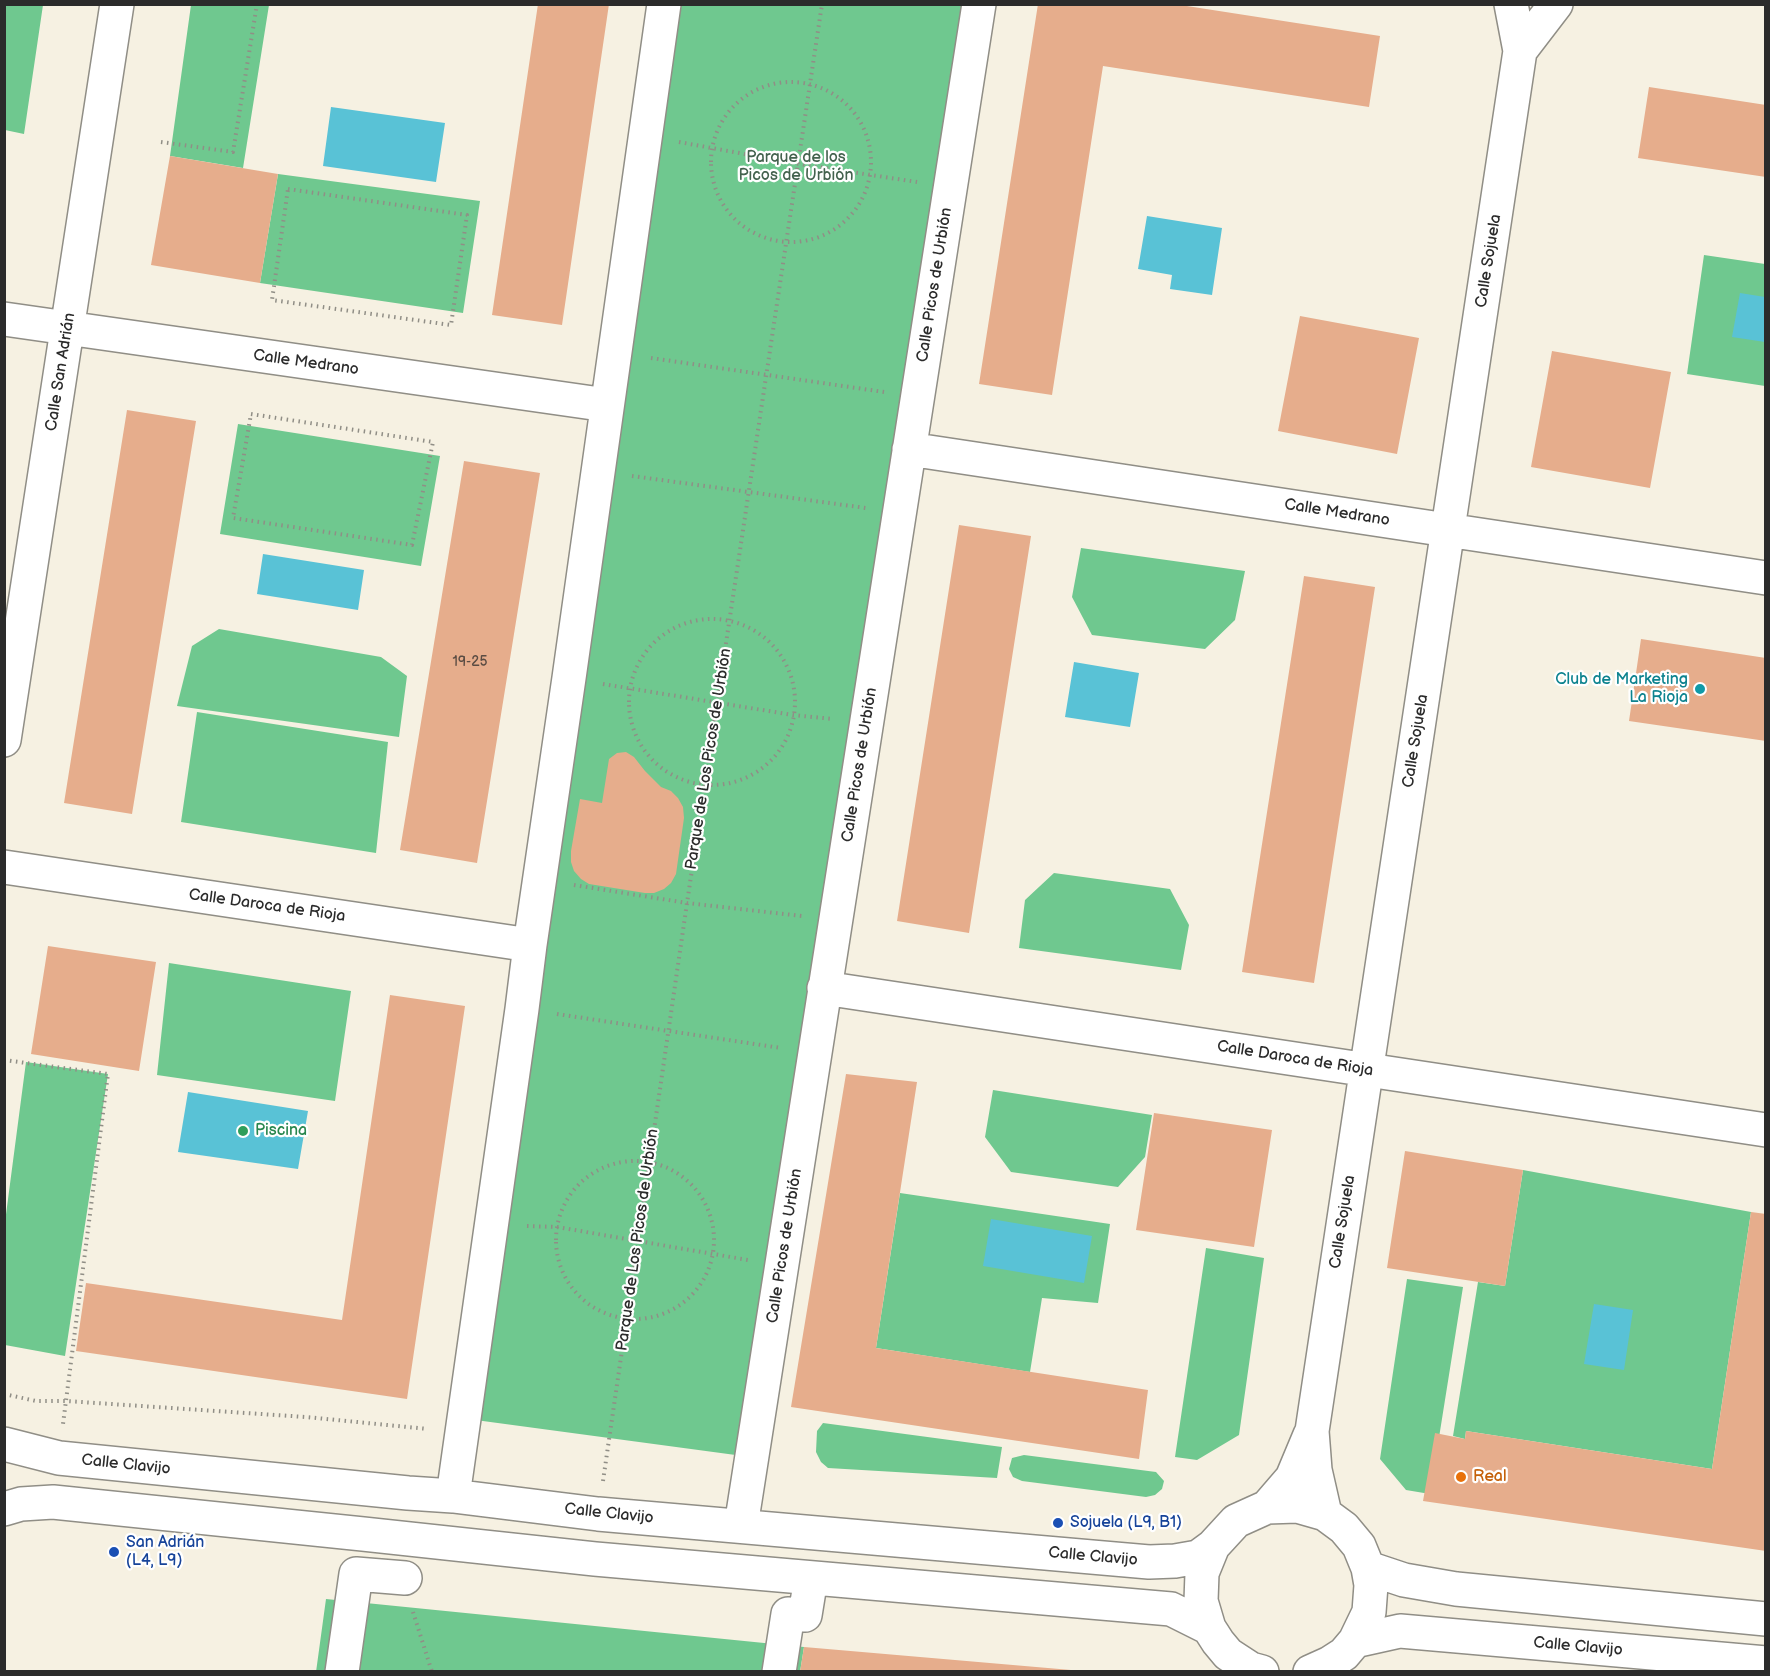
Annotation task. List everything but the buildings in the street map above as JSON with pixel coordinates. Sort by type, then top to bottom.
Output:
[{"type":"street","name":"Calle San Adrián","points":[[4,740],[117,4]]},
{"type":"street","points":[[453,1496],[664,4]]},
{"type":"street","name":"Calle Picos de Urbión","points":[[741,1526],[979,4]]},
{"type":"street","name":"Calle Sojuela","points":[[1325,1515],[1315,1470],[1312,1431],[1520,51],[1511,4]]},
{"type":"street","name":"Calle Sojuela","points":[[1520,51],[1556,4]]},
{"type":"street","name":"Calle Medrano","points":[[4,319],[607,405]]},
{"type":"street","name":"Calle Medrano","points":[[909,449],[1766,578]]},
{"type":"street","name":"Calle Daroca de Rioja","points":[[4,867],[530,945]]},
{"type":"street","name":"Calle Daroca de Rioja","points":[[824,988],[1766,1130]]},
{"type":"street","name":"Calle Sojuela","points":[[1268,1507],[1292,1479],[1312,1431]]},
{"type":"street","name":"Calle Clavijo","points":[[4,1444],[59,1458],[453,1496],[598,1514],[1149,1562],[1175,1562],[1198,1557],[1213,1546]]},
{"type":"street","points":[[4,1509],[21,1504],[53,1502],[595,1559],[1171,1609],[1224,1651],[1251,1669],[1262,1671]]},
{"type":"street","points":[[1224,1651],[1201,1601],[1202,1573],[1213,1546],[1236,1521],[1268,1507],[1297,1506],[1325,1515],[1344,1528],[1359,1546],[1368,1568],[1371,1585],[1369,1612],[1355,1641],[1344,1654],[1313,1671]]},
{"type":"street","points":[[1368,1568],[1404,1580],[1456,1589],[1766,1619]]},
{"type":"street","points":[[342,1671],[356,1574],[405,1578]]},
{"type":"street","points":[[779,1671],[788,1614],[805,1615],[811,1578]]},
{"type":"street","name":"Calle Clavijo","points":[[1355,1641],[1400,1631],[1766,1663]]},
{"type":"path","points":[[161,142],[233,152],[256,4]]},
{"type":"path","name":"Parque de Los Picos de Urbión","points":[[598,1514],[822,4]]},
{"type":"path","points":[[779,82],[811,84],[829,90],[851,108],[866,131],[872,157],[869,184],[857,209],[837,228],[812,240],[786,242],[761,236],[738,222],[722,202],[712,178],[712,149],[718,127],[733,106],[754,90],[779,82]]},
{"type":"path","points":[[646,135],[799,164],[950,187]]},
{"type":"path","points":[[288,189],[467,215],[451,326],[272,300],[288,189]]},
{"type":"path","points":[[615,352],[917,397]]},
{"type":"path","points":[[251,414],[433,442],[412,545],[233,518],[251,414]]},
{"type":"path","points":[[598,472],[899,512]]},
{"type":"path","points":[[718,619],[730,622],[746,626],[770,642],[787,665],[795,693],[793,722],[782,748],[762,769],[736,782],[710,785],[684,780],[661,768],[643,749],[632,725],[628,699],[633,673],[646,651],[665,633],[689,622],[718,619]]},
{"type":"path","points":[[569,678],[793,715],[866,723]]},
{"type":"path","points":[[540,880],[687,903],[835,920]]},
{"type":"path","points":[[522,1009],[815,1052]]},
{"type":"path","points":[[4,1060],[108,1074],[59,1458]]},
{"type":"path","points":[[627,1161],[650,1163],[678,1173],[698,1191],[711,1214],[716,1240],[711,1267],[698,1290],[678,1308],[654,1318],[626,1319],[603,1313],[581,1299],[565,1278],[557,1253],[557,1227],[565,1203],[580,1182],[602,1168],[627,1161]]},
{"type":"path","points":[[491,1225],[557,1227],[782,1266]]},
{"type":"path","points":[[4,1394],[36,1401],[306,1417],[462,1434]]},
{"type":"green space","points":[[4,5],[43,5],[24,134],[5,130]]},
{"type":"green space","points":[[191,5],[269,5],[243,168],[170,156]]},
{"type":"green space","name":"Parque de los Picos de Urbión","points":[[678,5],[963,5],[743,1456],[468,1419]]},
{"type":"green space","points":[[278,174],[480,201],[463,313],[260,283]]},
{"type":"green space","points":[[1704,255],[1765,264],[1765,386],[1687,374]]},
{"type":"green space","points":[[238,424],[440,456],[421,566],[220,534]]},
{"type":"green space","points":[[1081,548],[1245,571],[1235,620],[1205,649],[1092,635],[1072,597]]},
{"type":"green space","points":[[219,629],[381,657],[407,676],[399,737],[177,706],[192,646]]},
{"type":"green space","points":[[197,712],[388,742],[376,853],[181,822]]},
{"type":"green space","points":[[1054,873],[1170,889],[1189,925],[1181,970],[1019,948],[1025,900]]},
{"type":"green space","points":[[169,963],[351,991],[335,1101],[157,1075]]},
{"type":"green space","points":[[26,1062],[108,1074],[65,1356],[5,1345],[5,1222]]},
{"type":"green space","points":[[993,1090],[1152,1115],[1145,1157],[1118,1187],[1011,1172],[985,1137]]},
{"type":"green space","points":[[1523,1170],[1751,1212],[1712,1469],[1466,1431],[1465,1439],[1453,1436],[1478,1282],[1505,1286]]},
{"type":"green space","points":[[900,1193],[1110,1224],[1098,1303],[1042,1298],[1030,1372],[876,1348]]},
{"type":"green space","points":[[1206,1248],[1264,1258],[1239,1435],[1197,1460],[1175,1457]]},
{"type":"green space","points":[[1407,1279],[1463,1287],[1430,1494],[1406,1490],[1380,1459]]},
{"type":"green space","points":[[823,1423],[1002,1447],[997,1478],[828,1468],[821,1462],[816,1452],[817,1431]]},
{"type":"green space","points":[[1024,1455],[1156,1472],[1164,1481],[1162,1489],[1155,1495],[1146,1497],[1022,1481],[1013,1477],[1009,1469],[1012,1458]]},
{"type":"green space","points":[[326,1599],[804,1647],[800,1672],[316,1672]]},
{"type":"water","points":[[331,107],[445,123],[436,182],[323,166]]},
{"type":"water","points":[[1147,216],[1222,228],[1212,295],[1170,289],[1172,275],[1138,269]]},
{"type":"water","points":[[1740,293],[1765,297],[1765,342],[1732,337]]},
{"type":"water","points":[[263,554],[364,570],[358,610],[257,594]]},
{"type":"water","points":[[1074,662],[1139,673],[1130,727],[1065,717]]},
{"type":"water","name":"Piscina","points":[[188,1092],[308,1111],[298,1169],[178,1152]]},
{"type":"water","points":[[991,1219],[1092,1236],[1084,1283],[983,1266]]},
{"type":"water","points":[[1594,1304],[1633,1310],[1624,1370],[1584,1364]]},
{"type":"place","name":"Club de Marketing La Rioja","points":[[1700,689]]},
{"type":"place","name":"Piscina","points":[[243,1131]]},
{"type":"place","name":"Real","points":[[1461,1477]]},
{"type":"place","name":"Sojuela (L9, B1)","points":[[1058,1523]]},
{"type":"place","name":"San Adrián (L4, L9)","points":[[114,1552]]}]
